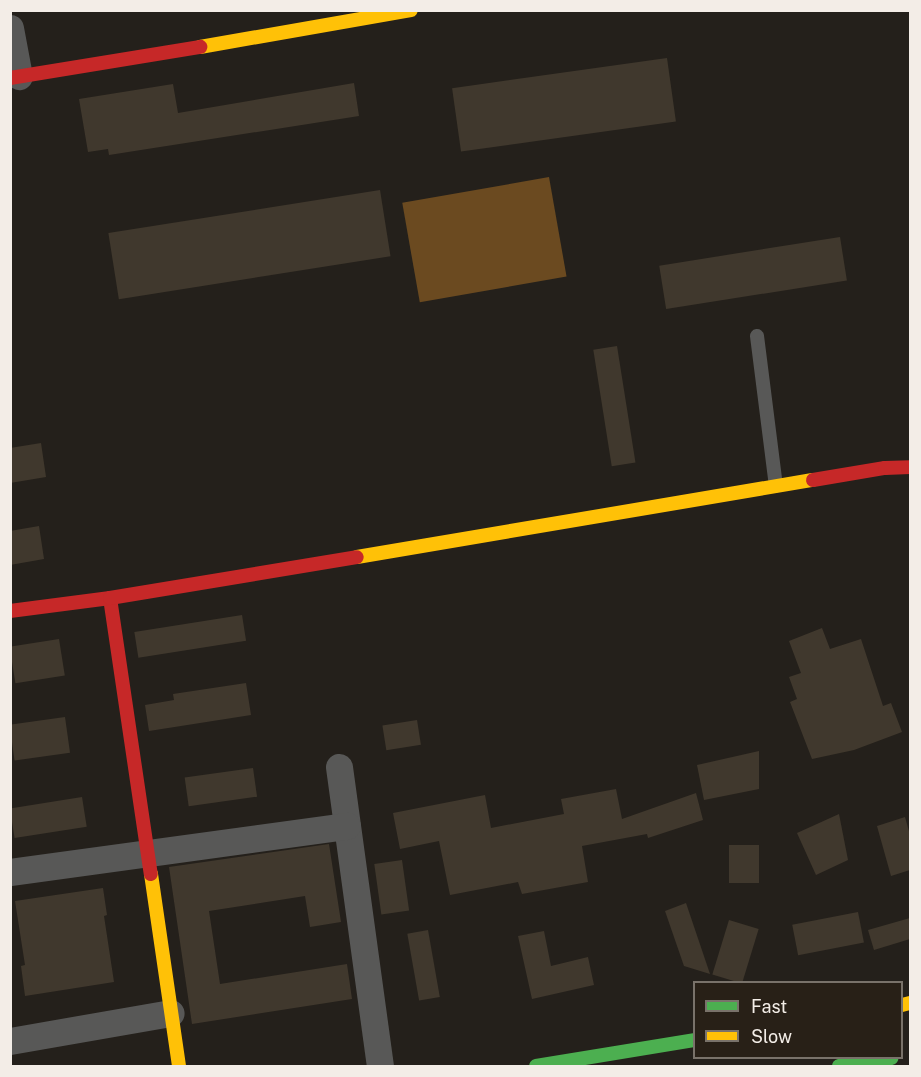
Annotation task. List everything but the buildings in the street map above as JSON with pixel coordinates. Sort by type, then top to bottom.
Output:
[{"type":"street","points":[[10,28],[15,77],[314,20],[411,10]]},
{"type":"street","points":[[10,611],[110,597],[776,486],[910,467]]},
{"type":"street","points":[[110,597],[179,1066]]},
{"type":"street","points":[[339,767],[380,1066]]},
{"type":"street","points":[[10,872],[347,826]]},
{"type":"street","points":[[10,1041],[171,1013]]},
{"type":"street","points":[[536,1066],[693,1040]]},
{"type":"street","points":[[839,1066],[884,1059]]},
{"type":"lane","points":[[757,336],[776,486]]},
{"type":"shaded area","points":[[549,177],[567,276],[420,302],[402,203]]},
{"type":"traffic: fast","points":[[536,1066],[693,1040]]},
{"type":"traffic: fast","points":[[839,1066],[884,1059]]},
{"type":"traffic: slow","points":[[200,47],[411,10]]},
{"type":"traffic: slow","points":[[357,557],[813,480]]},
{"type":"traffic: slow","points":[[151,874],[179,1066]]},
{"type":"traffic: slow","points":[[903,1005],[910,1003]]},
{"type":"traffic: jam","points":[[10,78],[200,47]]},
{"type":"traffic: jam","points":[[813,480],[885,468],[910,467]]},
{"type":"traffic: jam","points":[[10,611],[110,598],[357,557]]},
{"type":"traffic: jam","points":[[110,598],[151,874]]}]
